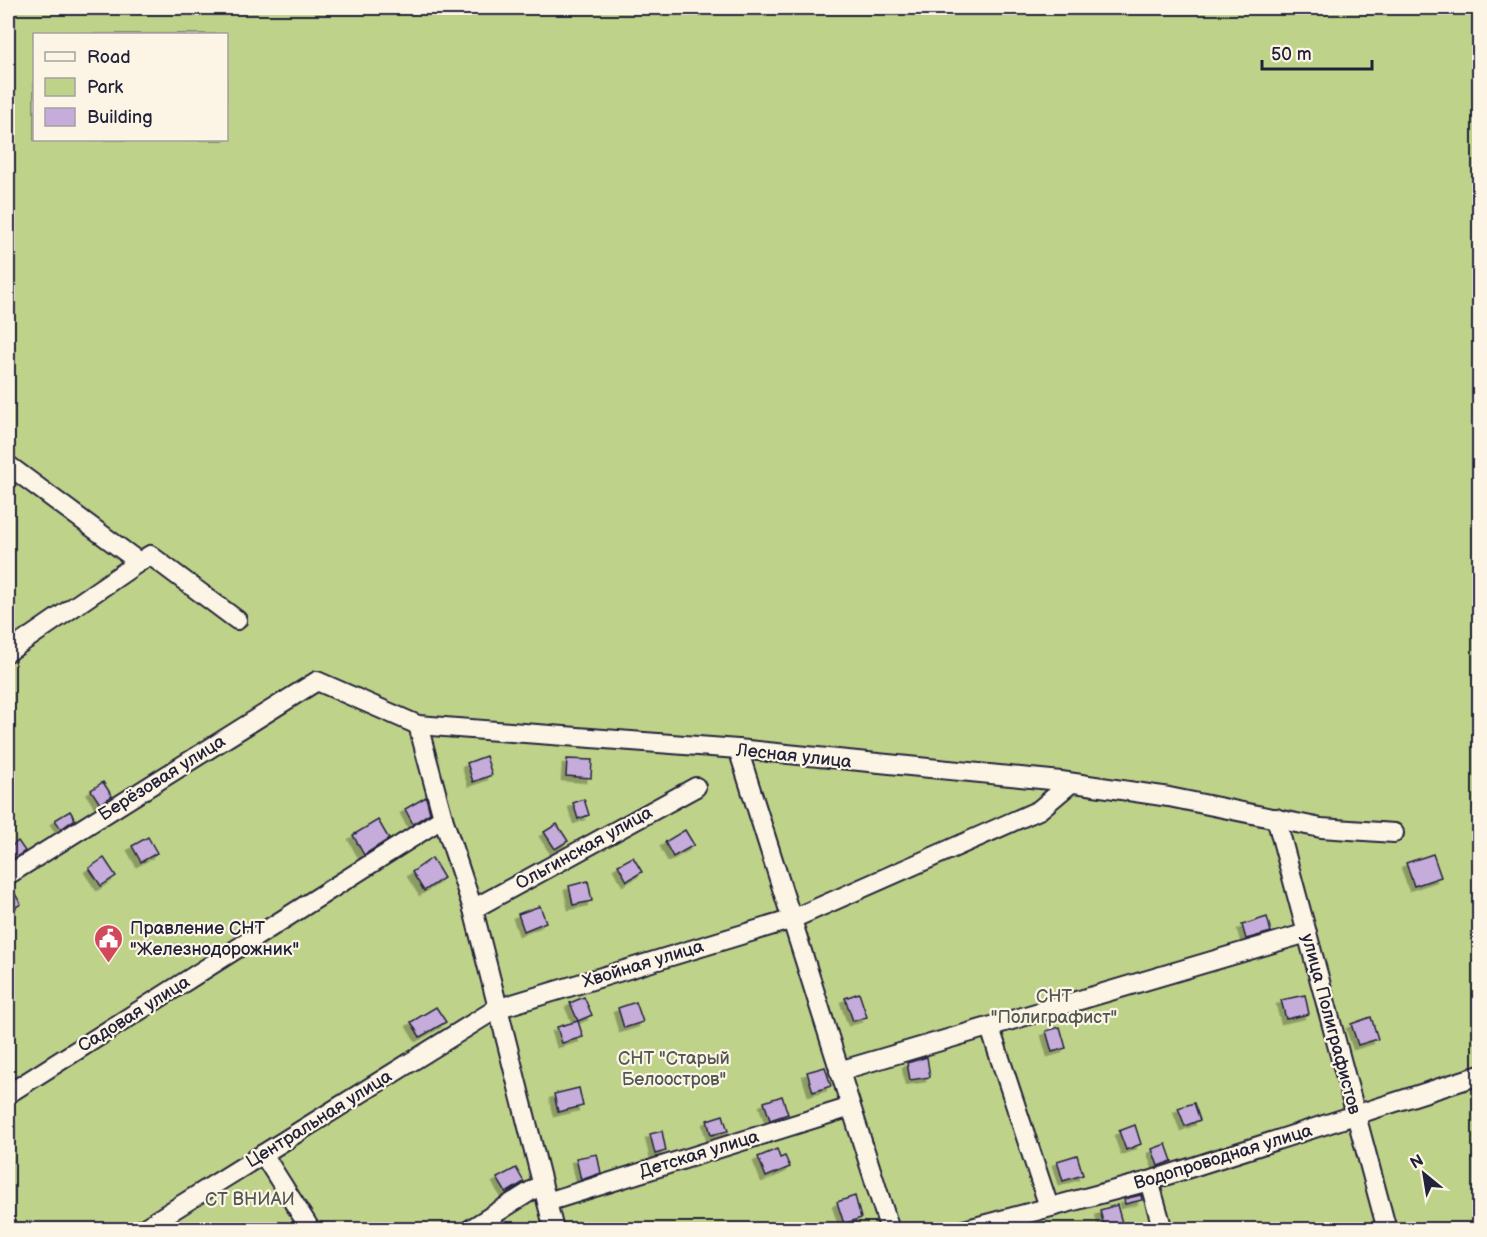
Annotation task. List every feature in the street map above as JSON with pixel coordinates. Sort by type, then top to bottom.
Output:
[{"type":"street","points":[[8,465],[139,562]]},
{"type":"street","points":[[8,652],[150,555],[237,620]]},
{"type":"street","name":"Лесная улица","points":[[317,681],[418,725],[738,749],[1071,783],[1276,818],[1321,828],[1394,833]]},
{"type":"street","name":"Берёзовая улица","points":[[8,875],[317,681]]},
{"type":"street","points":[[418,725],[443,818],[473,909],[496,1009],[554,1230]]},
{"type":"street","points":[[738,749],[790,920],[891,1230]]},
{"type":"street","name":"Хвойная улица","points":[[496,1009],[790,920],[1039,810],[1071,783]]},
{"type":"street","name":"Ольгинская улица","points":[[473,909],[696,787]]},
{"type":"street","name":"Садовая улица","points":[[8,1094],[443,818]]},
{"type":"street","name":"улица Полиграфистов","points":[[1276,818],[1387,1230]]},
{"type":"street","points":[[839,1071],[1306,933]]},
{"type":"street","name":"Центральная улица","points":[[141,1230],[496,1009]]},
{"type":"street","points":[[990,1028],[1049,1207]]},
{"type":"street","name":"Водопроводная улица","points":[[964,1230],[1149,1181],[1479,1075]]},
{"type":"street","name":"Детская улица","points":[[547,1202],[851,1107]]},
{"type":"street","points":[[263,1154],[311,1230]]},
{"type":"street","points":[[1149,1181],[1163,1230]]},
{"type":"street","points":[[469,1230],[542,1184]]},
{"type":"green space","points":[[8,8],[1479,8],[1479,1229],[8,1229]]},
{"type":"building","points":[[486,756],[492,775],[473,782],[467,763]]},
{"type":"building","points":[[567,759],[592,760],[591,778],[566,776]]},
{"type":"building","points":[[103,782],[112,796],[100,804],[91,790]]},
{"type":"building","points":[[426,797],[430,813],[413,824],[405,809]]},
{"type":"building","points":[[584,799],[589,815],[578,819],[573,803]]},
{"type":"building","points":[[70,811],[75,819],[61,829],[55,820]]},
{"type":"building","points":[[378,820],[389,839],[364,855],[353,835]]},
{"type":"building","points":[[557,824],[568,841],[555,849],[544,832]]},
{"type":"building","points":[[685,830],[694,845],[673,857],[665,842]]},
{"type":"building","points":[[148,837],[157,853],[141,862],[132,846]]},
{"type":"building","points":[[18,841],[25,851],[13,859],[8,849]]},
{"type":"building","points":[[1433,854],[1441,877],[1414,886],[1406,863]]},
{"type":"building","points":[[633,857],[642,872],[627,881],[618,865]]},
{"type":"building","points":[[104,858],[116,876],[101,886],[89,868]]},
{"type":"building","points":[[432,858],[444,878],[424,891],[412,872]]},
{"type":"building","points":[[588,881],[592,901],[573,905],[569,886]]},
{"type":"building","points":[[15,894],[21,904],[8,912],[8,898]]},
{"type":"building","points":[[540,906],[546,922],[524,931],[518,914]]},
{"type":"building","points":[[1267,917],[1271,932],[1246,939],[1242,925]]},
{"type":"building","points":[[859,993],[867,1017],[853,1021],[845,998]]},
{"type":"building","points":[[1305,995],[1309,1014],[1286,1019],[1281,1000]]},
{"type":"building","points":[[584,997],[592,1015],[578,1021],[570,1003]]},
{"type":"building","points":[[636,1002],[643,1022],[624,1028],[618,1008]]},
{"type":"building","points":[[436,1007],[446,1022],[420,1037],[411,1022]]},
{"type":"building","points":[[1371,1017],[1378,1039],[1358,1045],[1351,1024]]},
{"type":"building","points":[[578,1021],[583,1037],[562,1043],[557,1027]]},
{"type":"building","points":[[1060,1027],[1066,1048],[1052,1052],[1046,1031]]},
{"type":"building","points":[[927,1057],[930,1077],[910,1080],[907,1063]]},
{"type":"building","points":[[825,1067],[831,1086],[813,1092],[807,1072]]},
{"type":"building","points":[[579,1088],[583,1106],[558,1112],[554,1094]]},
{"type":"building","points":[[782,1096],[788,1114],[770,1120],[764,1102]]},
{"type":"building","points":[[1194,1103],[1200,1120],[1185,1126],[1178,1108]]},
{"type":"building","points":[[723,1115],[728,1131],[711,1135],[707,1120]]},
{"type":"building","points":[[1135,1125],[1141,1144],[1126,1150],[1119,1131]]},
{"type":"building","points":[[662,1131],[666,1151],[655,1154],[650,1134]]},
{"type":"building","points":[[1166,1144],[1172,1161],[1158,1166],[1152,1149]]},
{"type":"building","points":[[777,1149],[780,1158],[785,1156],[790,1167],[766,1177],[758,1157]]},
{"type":"building","points":[[597,1154],[601,1173],[581,1180],[576,1158]]},
{"type":"building","points":[[1077,1155],[1083,1175],[1063,1181],[1057,1161]]},
{"type":"building","points":[[516,1168],[524,1182],[506,1193],[497,1178]]},
{"type":"building","points":[[1141,1195],[1142,1200],[1125,1204],[1124,1199]]},
{"type":"building","points":[[855,1196],[861,1218],[844,1224],[837,1202]]},
{"type":"building","points":[[1117,1205],[1124,1230],[1105,1230],[1100,1210]]},
{"type":"place","name":"Правление СНТ \"Железнодорожник\"","points":[[109,964]]},
{"type":"park label","name":"СНТ \"Полиграфист\"","points":[[1054,1006]]},
{"type":"park label","name":"СНТ \"Старый Белоостров\"","points":[[674,1068]]},
{"type":"park label","name":"СТ ВНИАИ","points":[[250,1199]]}]
